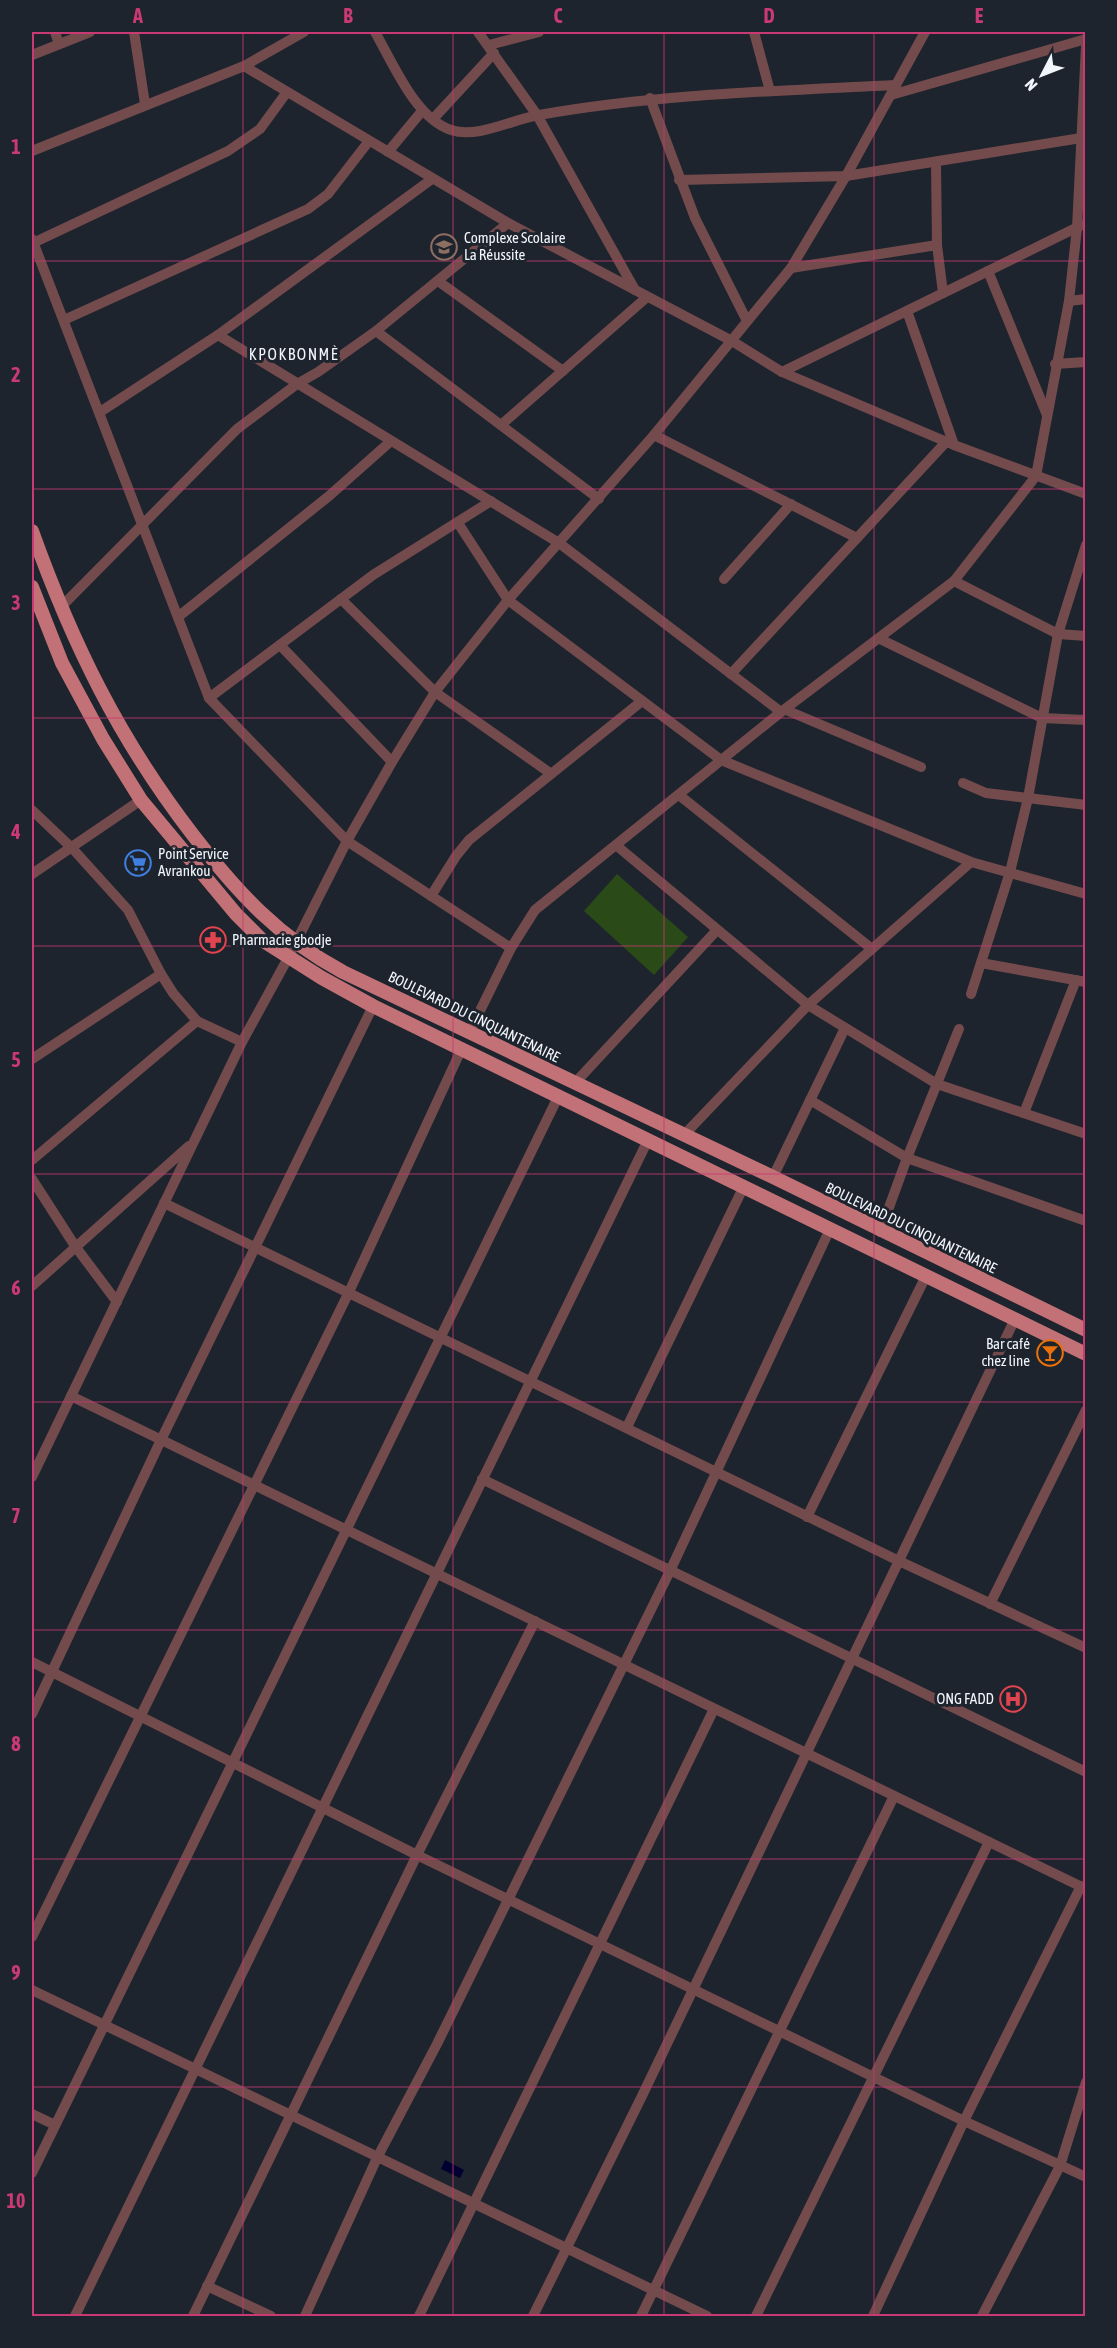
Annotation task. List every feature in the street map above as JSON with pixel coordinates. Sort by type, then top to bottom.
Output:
[{"type":"main road","name":"BOULEVARD DU CINQUANTENAIRE","points":[[32,531],[60,608],[95,683],[137,758],[159,791],[241,894],[258,913],[296,943],[343,972],[573,1084],[773,1177],[880,1232],[1086,1330]]},
{"type":"main road","points":[[32,587],[62,663],[103,739],[141,800],[236,914],[262,940],[288,958],[373,1006],[1086,1354]]},
{"type":"street","points":[[56,32],[59,44]]},
{"type":"street","points":[[32,55],[90,32]]},
{"type":"street","points":[[134,32],[144,104]]},
{"type":"street","points":[[32,151],[144,104],[244,66],[304,32]]},
{"type":"street","points":[[375,32],[422,111],[452,130],[470,131],[537,115],[650,98],[770,91],[894,90],[1086,39]]},
{"type":"street","points":[[478,32],[537,115],[636,291]]},
{"type":"street","points":[[433,119],[491,49],[539,32]]},
{"type":"street","points":[[754,32],[770,91]]},
{"type":"street","points":[[32,1477],[242,1042],[296,943],[347,841],[392,762],[435,693],[508,600],[654,435],[792,268],[894,90],[923,32]]},
{"type":"street","points":[[469,1033],[511,948],[536,910],[554,893],[617,846],[783,711],[954,581],[1036,477],[1081,225],[1081,138],[1086,46]]},
{"type":"street","points":[[244,66],[508,223],[732,341],[782,372],[950,443],[1086,494]]},
{"type":"street","points":[[287,92],[260,129],[228,151],[32,241],[144,524],[209,698],[347,841],[511,948]]},
{"type":"street","points":[[650,98],[679,180],[712,254],[747,321]]},
{"type":"street","points":[[388,152],[422,111]]},
{"type":"street","points":[[679,180],[846,176],[1081,138]]},
{"type":"street","points":[[64,320],[308,209],[328,194],[369,141]]},
{"type":"street","points":[[936,163],[937,245],[943,293]]},
{"type":"street","points":[[100,412],[218,335],[432,179]]},
{"type":"street","points":[[60,608],[237,429],[297,384],[376,331],[508,223]]},
{"type":"street","points":[[782,372],[1081,225]]},
{"type":"street","points":[[792,268],[937,245]]},
{"type":"street","points":[[988,271],[1047,416]]},
{"type":"street","points":[[438,281],[563,371]]},
{"type":"street","points":[[501,425],[647,297]]},
{"type":"street","points":[[1069,301],[1086,299]]},
{"type":"street","points":[[907,311],[950,443]]},
{"type":"street","points":[[376,331],[598,499]]},
{"type":"street","points":[[218,335],[559,543],[783,711],[921,767]]},
{"type":"street","points":[[1055,364],[1086,362]]},
{"type":"street","points":[[654,435],[857,538]]},
{"type":"street","points":[[178,617],[328,496],[391,441]]},
{"type":"street","points":[[731,674],[857,538],[950,443]]},
{"type":"street","points":[[209,698],[373,575],[491,501]]},
{"type":"street","points":[[724,579],[791,504]]},
{"type":"street","points":[[458,523],[508,600],[722,760],[971,862],[1086,894]]},
{"type":"street","points":[[971,994],[1010,872],[1028,798],[1058,634],[1086,545]]},
{"type":"street","points":[[954,581],[1058,634],[1086,636]]},
{"type":"street","points":[[341,599],[435,693],[550,773]]},
{"type":"street","points":[[880,639],[1042,718],[1086,720]]},
{"type":"street","points":[[280,645],[392,762]]},
{"type":"street","points":[[431,896],[469,840],[642,701]]},
{"type":"street","points":[[963,783],[986,793],[1086,805]]},
{"type":"street","points":[[680,795],[872,949]]},
{"type":"street","points":[[32,874],[141,800]]},
{"type":"street","points":[[32,810],[72,848],[128,909],[161,974],[173,993],[197,1021],[242,1042]]},
{"type":"street","points":[[617,846],[808,1005],[845,1028],[937,1084],[1086,1134]]},
{"type":"street","points":[[684,1135],[808,1005],[971,862]]},
{"type":"street","points":[[573,1084],[717,930]]},
{"type":"street","points":[[981,963],[1081,981],[1024,1113]]},
{"type":"street","points":[[32,1059],[161,974]]},
{"type":"street","points":[[32,1714],[161,1440],[373,1006]]},
{"type":"street","points":[[32,1160],[197,1021]]},
{"type":"street","points":[[773,1177],[845,1028]]},
{"type":"street","points":[[880,1232],[959,1029]]},
{"type":"street","points":[[32,1937],[349,1292],[462,1048]]},
{"type":"street","points":[[32,2173],[558,1097]]},
{"type":"street","points":[[810,1100],[907,1158],[1086,1221]]},
{"type":"street","points":[[75,2316],[648,1140]]},
{"type":"street","points":[[32,1286],[192,1144]]},
{"type":"street","points":[[32,1179],[75,1246],[117,1302]]},
{"type":"street","points":[[627,1427],[744,1186]]},
{"type":"street","points":[[164,1203],[440,1335],[807,1517],[1086,1648]]},
{"type":"street","points":[[305,2316],[377,2158],[509,1899],[670,1571],[830,1229]]},
{"type":"street","points":[[807,1517],[926,1276]]},
{"type":"street","points":[[533,2316],[853,1659],[1015,1320]]},
{"type":"street","points":[[71,1396],[1083,1888],[964,2121],[873,2316]]},
{"type":"street","points":[[990,1604],[1086,1410]]},
{"type":"street","points":[[482,1479],[1086,1772]]},
{"type":"street","points":[[193,2316],[417,1855],[535,1621]]},
{"type":"street","points":[[32,1662],[417,1855],[964,2121],[1086,2176]]},
{"type":"street","points":[[419,2316],[714,1709]]},
{"type":"street","points":[[641,2316],[894,1796]]},
{"type":"street","points":[[756,2316],[989,1842]]},
{"type":"street","points":[[32,1990],[706,2316]]},
{"type":"street","points":[[982,2316],[1060,2166],[1086,2082]]},
{"type":"street","points":[[32,2114],[55,2125]]},
{"type":"street","points":[[207,2286],[271,2316]]},
{"type":"green space","points":[[617,874],[688,937],[654,975],[584,911]]},
{"type":"shaded area","points":[[445,2160],[464,2170],[460,2178],[441,2169]]},
{"type":"place","name":"Complexe Scolaire La Réussite","points":[[444,247]]},
{"type":"place","name":"Point Service Avrankou","points":[[138,863]]},
{"type":"place","name":"Pharmacie gbodje","points":[[213,940]]},
{"type":"place","name":"Bar café chez line","points":[[1050,1353]]},
{"type":"place","name":"ONG FADD","points":[[1013,1699]]},
{"type":"district","name":"KPOKBONMÈ","points":[[294,354]]}]
